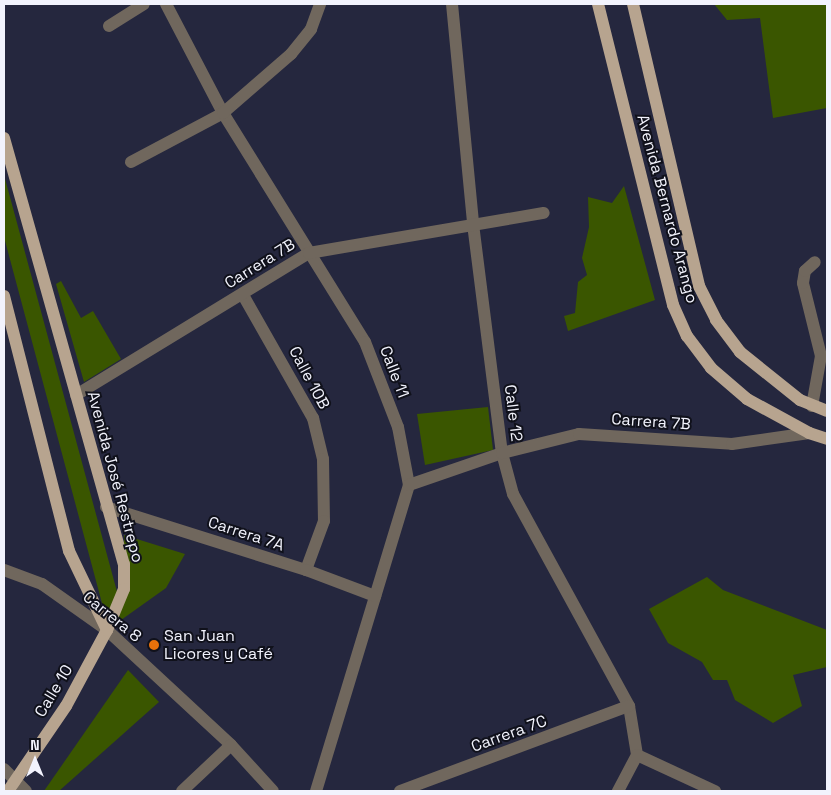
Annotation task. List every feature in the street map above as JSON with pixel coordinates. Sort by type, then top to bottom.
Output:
[{"type":"main road","name":"Avenida Bernardo Arango","points":[[598,4],[672,305],[687,336],[711,368],[747,399],[809,433],[827,439]]},
{"type":"main road","name":"Avenida Bernardo Arango","points":[[633,4],[699,286],[716,320],[740,352],[770,378],[812,406],[827,411]]},
{"type":"main road","name":"Avenida José Restrepo","points":[[4,138],[106,506],[124,564],[124,589],[107,630]]},
{"type":"main road","points":[[4,296],[70,551],[107,630]]},
{"type":"main road","name":"Calle 10","points":[[8,791],[66,706],[107,630]]},
{"type":"street","points":[[109,26],[144,4]]},
{"type":"street","name":"Calle 11","points":[[166,4],[223,113],[365,342],[398,427],[409,485],[316,791]]},
{"type":"street","points":[[131,162],[223,113],[291,54],[311,29],[320,4]]},
{"type":"street","name":"Calle 12","points":[[452,4],[473,224],[502,453],[513,494],[629,706],[637,755]]},
{"type":"street","name":"Carrera 7B","points":[[76,395],[243,295],[309,253],[544,213]]},
{"type":"street","points":[[812,406],[821,356],[803,283],[805,271],[815,262]]},
{"type":"street","name":"Calle 10B","points":[[243,295],[313,418],[323,459],[324,521],[306,570]]},
{"type":"street","name":"Carrera 7B","points":[[409,485],[502,453],[579,434],[732,444],[809,433]]},
{"type":"street","name":"Carrera 7A","points":[[106,506],[306,570],[375,596]]},
{"type":"street","name":"Carrera 8","points":[[4,570],[42,584],[107,630],[231,745],[273,791]]},
{"type":"street","name":"Carrera 7C","points":[[400,791],[629,706]]},
{"type":"street","points":[[182,791],[231,745]]},
{"type":"street","points":[[618,791],[637,755],[715,791]]},
{"type":"street","points":[[4,769],[26,791]]},
{"type":"green space","points":[[714,4],[827,4],[827,108],[773,118],[760,18],[727,20]]},
{"type":"green space","points":[[4,175],[119,599],[124,564],[124,535],[185,554],[166,588],[107,630],[111,614],[103,607],[4,237]]},
{"type":"green space","points":[[624,186],[655,300],[568,331],[564,316],[575,313],[578,282],[587,275],[582,258],[589,227],[588,197],[612,203]]},
{"type":"green space","points":[[61,281],[81,318],[93,311],[121,359],[84,382],[56,284]]},
{"type":"green space","points":[[488,407],[493,450],[425,465],[417,414]]},
{"type":"green space","points":[[707,577],[723,590],[827,630],[827,667],[793,675],[802,706],[773,723],[735,700],[727,680],[713,680],[702,662],[668,643],[649,609]]},
{"type":"green space","points":[[128,670],[159,702],[59,791],[44,791]]},
{"type":"place","name":"San Juan Licores y Café","points":[[154,645]]}]
